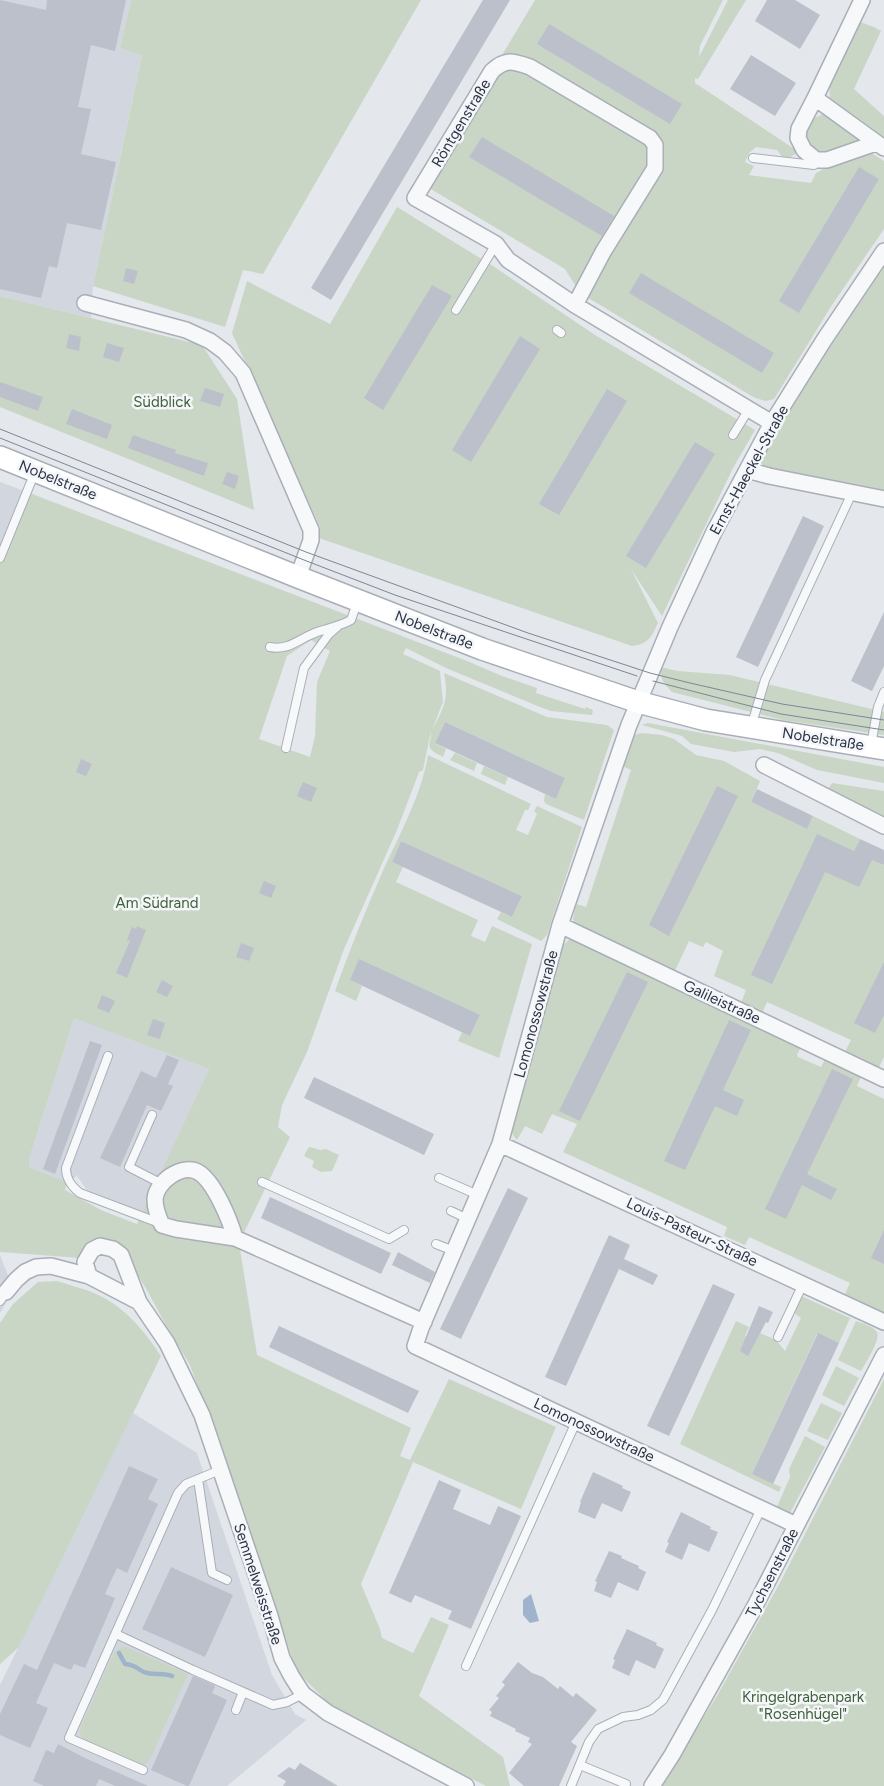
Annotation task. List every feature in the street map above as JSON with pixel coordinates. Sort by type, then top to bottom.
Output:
[{"type":"main road","name":"Nobelstraße","points":[[0,457],[298,578],[482,649],[638,702],[706,720],[878,748]]},
{"type":"street","points":[[862,0],[799,129],[798,138],[804,150],[816,160],[827,160],[880,145]]},
{"type":"street","name":"Röntgenstraße","points":[[575,305],[603,252],[655,168],[655,145],[650,138],[530,66],[508,61],[500,64],[492,71],[415,198],[496,244],[508,260],[575,305],[772,424]]},
{"type":"street","points":[[815,98],[880,145]]},
{"type":"street","name":"Ernst-Haeckel-Straße","points":[[638,702],[677,610],[712,538],[772,424],[824,340],[884,252]]},
{"type":"street","points":[[85,303],[186,330],[210,340],[225,352],[243,373],[311,530],[311,540],[298,578]]},
{"type":"street","points":[[747,470],[884,499]]},
{"type":"street","name":"Lomonossowstraße","points":[[638,702],[560,925],[500,1144],[415,1346],[792,1523]]},
{"type":"street","points":[[764,765],[884,826]]},
{"type":"street","name":"Galileistraße","points":[[560,925],[884,1079]]},
{"type":"street","name":"Louis-Pasteur-Straße","points":[[500,1144],[884,1322]]},
{"type":"street","points":[[235,1238],[211,1184],[197,1171],[180,1170],[162,1184],[155,1197],[156,1212],[162,1225],[235,1238],[424,1322]]},
{"type":"street","name":"Semmelweisstraße","points":[[88,1276],[85,1262],[92,1250],[100,1246],[113,1248],[121,1255],[139,1302],[167,1343],[202,1415],[270,1616],[282,1658],[304,1694],[328,1714],[342,1722],[466,1786]]},
{"type":"street","name":"Semmelweisstraße","points":[[3,1296],[25,1272],[36,1267],[51,1266],[88,1276],[139,1302]]},
{"type":"street","name":"Tychsenstraße","points":[[652,1786],[672,1755],[731,1650],[792,1523],[884,1355]]},
{"type":"lane","points":[[753,158],[814,165],[816,160]]},
{"type":"lane","points":[[456,310],[496,244]]},
{"type":"lane","points":[[733,435],[749,409]]},
{"type":"lane","points":[[0,558],[36,471]]},
{"type":"lane","points":[[750,728],[765,680],[852,493]]},
{"type":"lane","points":[[270,647],[286,648],[317,632],[337,627],[351,620],[358,600]]},
{"type":"lane","points":[[286,748],[304,668],[329,634],[337,627]]},
{"type":"lane","points":[[878,748],[878,707],[884,692]]},
{"type":"lane","points":[[108,1056],[66,1168],[66,1176],[72,1186],[80,1193],[162,1225]]},
{"type":"lane","points":[[152,1115],[128,1168],[162,1184]]},
{"type":"lane","points":[[439,1178],[478,1195]]},
{"type":"lane","points":[[262,1182],[389,1239],[404,1230]]},
{"type":"lane","points":[[451,1211],[468,1219]]},
{"type":"lane","points":[[436,1244],[454,1251]]},
{"type":"lane","points":[[778,1337],[803,1284]]},
{"type":"lane","points":[[466,1666],[576,1422]]},
{"type":"lane","points":[[143,1770],[69,1738],[178,1493],[186,1484],[220,1470]]},
{"type":"lane","points":[[198,1479],[212,1573],[227,1580]]},
{"type":"lane","points":[[571,1786],[589,1742],[598,1729],[623,1717],[638,1715],[651,1710],[663,1700],[712,1610],[761,1509]]},
{"type":"lane","points":[[116,1634],[273,1705],[286,1702],[304,1694]]},
{"type":"lane","points":[[236,1710],[244,1692]]},
{"type":"lane","points":[[580,1765],[626,1784]]},
{"type":"shaded area","points":[[0,0],[131,0],[120,48],[142,54],[93,286],[91,318],[0,296]]},
{"type":"shaded area","points":[[0,482],[27,492],[0,563]]},
{"type":"shaded area","points":[[74,1017],[209,1069],[143,1212],[87,1190],[77,1176],[67,1182],[29,1167],[29,1159]]},
{"type":"shaded area","points":[[0,1255],[11,1283],[9,1298],[0,1313]]},
{"type":"shaded area","points":[[133,1413],[197,1453],[272,1675],[295,1714],[306,1720],[227,1786],[0,1786],[0,1685]]},
{"type":"green space","points":[[131,0],[421,0],[263,274],[243,270],[225,327],[93,286],[142,55],[120,48]]},
{"type":"green space","points":[[535,0],[723,0],[700,46],[699,57],[728,0],[746,0],[698,79],[695,78],[695,83],[799,152],[785,160],[777,150],[756,147],[750,152],[745,162],[754,166],[749,175],[811,183],[816,173],[825,168],[871,153],[884,161],[884,229],[832,305],[774,399],[766,401],[755,398],[580,293],[565,269],[424,185]]},
{"type":"green space","points":[[860,22],[881,31],[854,89],[884,116],[884,137],[830,98],[829,85]]},
{"type":"green space","points":[[823,114],[834,117],[862,141],[833,153],[818,152],[809,142],[806,131],[811,121]]},
{"type":"green space","points":[[397,207],[493,266],[595,335],[755,430],[733,468],[662,616],[631,569],[658,623],[646,642],[632,646],[319,538],[320,527],[232,333],[247,281],[330,324]]},
{"type":"green space","points":[[884,263],[884,493],[765,471],[760,461],[795,400]]},
{"type":"green space","name":"Südblick","points":[[0,296],[202,345],[237,399],[254,510],[0,407]]},
{"type":"green space","name":"Am Südrand","points":[[27,492],[537,688],[536,693],[593,710],[592,715],[551,711],[446,668],[406,648],[403,654],[440,671],[443,702],[432,730],[440,715],[446,697],[444,673],[547,717],[607,725],[614,730],[584,820],[546,804],[544,801],[545,794],[556,799],[565,778],[445,722],[435,743],[446,749],[443,757],[430,749],[431,731],[423,770],[419,772],[397,830],[344,949],[307,1052],[282,1105],[278,1127],[290,1137],[239,1243],[257,1355],[411,1428],[400,1456],[410,1460],[449,1379],[556,1427],[521,1509],[413,1462],[361,1584],[382,1638],[413,1653],[431,1617],[449,1625],[419,1696],[503,1757],[510,1786],[486,1786],[334,1709],[296,1670],[243,1511],[190,1365],[135,1270],[128,1254],[118,1244],[100,1239],[87,1249],[80,1258],[0,1252],[0,563]],"holes":[[[311,640],[330,651],[317,682],[315,736],[310,757],[259,739],[287,656]],[[74,1018],[209,1069],[137,1224],[101,1210],[65,1190],[67,1182],[29,1167],[29,1159]]]},
{"type":"green space","points":[[660,667],[678,671],[730,675],[884,712],[884,735],[783,720],[672,692],[663,681]]},
{"type":"green space","points":[[648,723],[884,767],[884,783],[817,770],[778,753],[760,749],[734,752],[691,744],[682,736],[642,725]]},
{"type":"green space","points":[[642,733],[662,735],[674,739],[696,755],[724,761],[760,781],[751,802],[807,829],[813,816],[860,839],[854,851],[884,865],[884,1057],[877,1071],[844,1054],[851,1040],[767,1002],[762,1013],[741,1003],[746,990],[714,976],[723,951],[706,942],[703,947],[689,941],[673,975],[576,924],[573,919],[576,904],[586,907],[631,770],[622,766],[633,735]]},
{"type":"green space","points":[[455,753],[477,763],[474,771],[450,760]]},
{"type":"green space","points":[[428,755],[531,804],[528,810],[525,810],[516,830],[528,835],[537,814],[534,811],[537,806],[582,827],[547,935],[541,941],[497,919],[501,912],[512,917],[522,896],[401,841],[392,862],[403,867],[396,882],[478,920],[471,936],[485,942],[492,926],[532,944],[499,1058],[458,1041],[462,1032],[470,1036],[480,1015],[350,980],[362,986],[356,1001],[335,991],[369,902],[415,801]]},
{"type":"green space","points":[[484,766],[508,777],[505,785],[481,774]]},
{"type":"green space","points":[[832,783],[884,791],[884,817],[828,789]]},
{"type":"green space","points":[[576,938],[802,1044],[797,1055],[798,1057],[821,1067],[826,1057],[862,1074],[857,1086],[884,1099],[884,1313],[844,1296],[850,1283],[749,1237],[745,1245],[724,1236],[727,1227],[563,1152],[577,1124],[552,1114],[542,1134],[525,1126],[517,1140],[511,1128],[563,945],[570,939]]},
{"type":"green space","points":[[310,1147],[320,1150],[326,1149],[339,1155],[332,1171],[321,1172],[312,1167],[314,1161],[304,1156]]},
{"type":"green space","points":[[57,1281],[94,1293],[115,1305],[132,1319],[161,1356],[19,1647],[0,1664],[0,1323],[13,1304],[38,1282]]},
{"type":"green space","points":[[801,1296],[850,1318],[839,1343],[817,1334],[752,1474],[781,1487],[779,1492],[680,1444],[736,1321],[749,1327],[745,1336],[756,1340],[760,1333],[776,1340],[785,1351],[801,1318],[793,1312]]},
{"type":"green space","points":[[856,1321],[873,1328],[878,1335],[872,1352],[861,1371],[838,1360]]},
{"type":"green space","points":[[836,1366],[859,1378],[844,1406],[822,1395]]},
{"type":"green space","name":"Kringelgrabenpark \"Rosenhügel\"","points":[[884,1379],[884,1786],[661,1786],[717,1696],[782,1579]]},
{"type":"green space","points":[[821,1403],[842,1413],[828,1440],[807,1431]]},
{"type":"green space","points":[[805,1436],[825,1447],[789,1515],[776,1509],[790,1477],[789,1469]]},
{"type":"green space","points":[[121,1647],[126,1647],[188,1674],[151,1757],[143,1767],[86,1741],[80,1733],[81,1726],[114,1653]]},
{"type":"water","points":[[531,1594],[539,1621],[530,1623],[523,1615],[523,1600]]},
{"type":"building","points":[[0,0],[46,10],[47,0],[126,0],[115,51],[91,45],[78,107],[91,109],[81,154],[116,162],[101,230],[67,223],[57,268],[49,266],[41,298],[0,289]]},
{"type":"building","points":[[483,0],[510,0],[331,300],[311,288]]},
{"type":"building","points":[[767,0],[795,0],[820,15],[800,49],[755,21]]},
{"type":"building","points":[[549,24],[682,104],[670,124],[537,44]]},
{"type":"building","points":[[751,55],[796,83],[775,116],[730,89]]},
{"type":"building","points":[[482,137],[614,216],[602,236],[469,157]]},
{"type":"building","points":[[859,167],[879,179],[799,313],[779,301]]},
{"type":"building","points":[[126,268],[138,271],[134,284],[123,281]]},
{"type":"building","points":[[641,273],[774,353],[762,373],[629,293]]},
{"type":"building","points":[[432,285],[452,296],[383,410],[364,398]]},
{"type":"building","points":[[69,334],[81,337],[79,351],[66,348]]},
{"type":"building","points":[[520,336],[540,349],[471,462],[452,450]]},
{"type":"building","points":[[107,343],[124,348],[119,362],[103,357]]},
{"type":"building","points":[[0,382],[43,397],[38,411],[0,397]]},
{"type":"building","points":[[205,388],[224,394],[220,407],[200,401]]},
{"type":"building","points":[[607,389],[627,401],[559,515],[539,504]]},
{"type":"building","points":[[72,409],[112,425],[107,439],[66,424]]},
{"type":"building","points":[[133,435],[176,450],[175,453],[208,463],[204,476],[128,448]]},
{"type":"building","points":[[695,442],[715,454],[646,568],[626,556]]},
{"type":"building","points":[[227,472],[239,476],[235,489],[222,484]]},
{"type":"building","points":[[803,516],[824,526],[758,667],[736,657]]},
{"type":"building","points":[[884,612],[884,666],[872,691],[851,681]]},
{"type":"building","points":[[445,722],[565,778],[556,799],[435,743]]},
{"type":"building","points":[[81,759],[92,764],[86,776],[76,772]]},
{"type":"building","points":[[303,782],[317,788],[311,802],[297,796]]},
{"type":"building","points":[[717,786],[738,796],[669,936],[649,925]]},
{"type":"building","points":[[757,789],[813,816],[807,829],[751,802]]},
{"type":"building","points":[[817,834],[854,851],[860,839],[884,850],[884,865],[872,860],[859,887],[825,872],[772,984],[751,975]]},
{"type":"building","points":[[401,841],[522,896],[512,917],[392,862]]},
{"type":"building","points":[[264,881],[276,886],[271,898],[259,893]]},
{"type":"building","points":[[137,926],[146,930],[127,978],[116,973],[130,941],[127,940],[132,927],[136,929]]},
{"type":"building","points":[[241,943],[254,948],[249,961],[236,957]]},
{"type":"building","points":[[359,959],[480,1015],[470,1036],[350,980]]},
{"type":"building","points":[[884,962],[884,1015],[875,1033],[854,1023]]},
{"type":"building","points":[[627,972],[648,982],[580,1121],[559,1111]]},
{"type":"building","points":[[162,980],[173,986],[167,997],[156,992]]},
{"type":"building","points":[[102,995],[115,1001],[109,1013],[97,1008]]},
{"type":"building","points":[[153,1019],[165,1023],[160,1039],[147,1035]]},
{"type":"building","points":[[729,1020],[751,1030],[723,1090],[744,1100],[737,1116],[715,1106],[685,1170],[664,1161]]},
{"type":"building","points":[[90,1041],[102,1045],[55,1174],[43,1169]]},
{"type":"building","points":[[167,1055],[179,1060],[168,1084],[173,1086],[161,1111],[147,1105],[120,1167],[100,1158],[141,1071],[156,1078]]},
{"type":"building","points":[[832,1069],[853,1079],[807,1174],[837,1189],[831,1200],[802,1185],[786,1219],[765,1209]]},
{"type":"building","points":[[314,1077],[434,1134],[424,1155],[304,1098]]},
{"type":"building","points":[[508,1188],[528,1198],[461,1339],[440,1329]]},
{"type":"building","points":[[270,1197],[391,1253],[381,1274],[261,1218]]},
{"type":"building","points":[[884,1230],[884,1264],[871,1258]]},
{"type":"building","points":[[609,1235],[630,1245],[624,1259],[658,1275],[653,1285],[619,1269],[566,1386],[545,1377]]},
{"type":"building","points":[[398,1252],[435,1272],[430,1283],[392,1265]]},
{"type":"building","points":[[713,1284],[735,1294],[669,1436],[647,1426]]},
{"type":"building","points":[[759,1306],[773,1312],[748,1356],[740,1351]]},
{"type":"building","points":[[279,1326],[419,1391],[408,1413],[269,1347]]},
{"type":"building","points":[[818,1333],[839,1343],[773,1484],[752,1474]]},
{"type":"building","points":[[129,1466],[158,1479],[148,1499],[158,1504],[127,1573],[117,1568],[105,1594],[115,1598],[85,1668],[74,1664],[71,1670],[54,1663],[36,1703],[48,1708],[30,1748],[0,1735],[0,1714],[24,1664],[37,1670]]},
{"type":"building","points":[[593,1472],[623,1486],[622,1488],[631,1492],[622,1512],[602,1503],[595,1519],[578,1512],[580,1502]]},
{"type":"building","points":[[439,1480],[461,1490],[453,1509],[490,1525],[498,1506],[521,1516],[471,1629],[448,1619],[452,1611],[415,1595],[411,1603],[389,1593]]},
{"type":"building","points":[[681,1512],[718,1532],[709,1552],[689,1543],[682,1560],[665,1552],[669,1543],[667,1542]]},
{"type":"building","points":[[609,1551],[622,1556],[621,1558],[639,1566],[638,1568],[646,1572],[638,1591],[618,1582],[611,1598],[594,1591],[597,1582],[595,1581]]},
{"type":"building","points":[[171,1567],[233,1595],[205,1657],[142,1629]]},
{"type":"building","points":[[627,1629],[657,1643],[656,1645],[664,1649],[655,1669],[636,1660],[629,1676],[612,1668],[615,1660],[613,1659]]},
{"type":"building","points":[[518,1662],[532,1673],[543,1677],[558,1689],[560,1686],[573,1697],[576,1693],[597,1710],[571,1742],[577,1746],[559,1786],[524,1786],[509,1773],[532,1744],[528,1742],[530,1738],[490,1716],[492,1712],[489,1710],[499,1698],[496,1696],[505,1685],[502,1682]]},
{"type":"building","points":[[193,1676],[214,1685],[212,1693],[227,1700],[189,1786],[187,1786],[151,1770]]},
{"type":"building","points":[[58,1744],[148,1786],[115,1786],[99,1779],[96,1786],[44,1786],[33,1781],[46,1750],[54,1753]]},
{"type":"building","points":[[300,1763],[338,1786],[283,1786],[286,1781],[277,1776],[289,1767],[295,1770]]},
{"type":"waterway","points":[[119,1653],[125,1664],[147,1673],[172,1676]]},
{"type":"tram line","points":[[0,429],[306,552],[528,633],[650,673],[690,683],[782,704],[884,720]]},
{"type":"tram line","points":[[0,438],[395,595],[637,676]]},
{"type":"tram line","points":[[653,681],[781,714],[884,730]]}]
